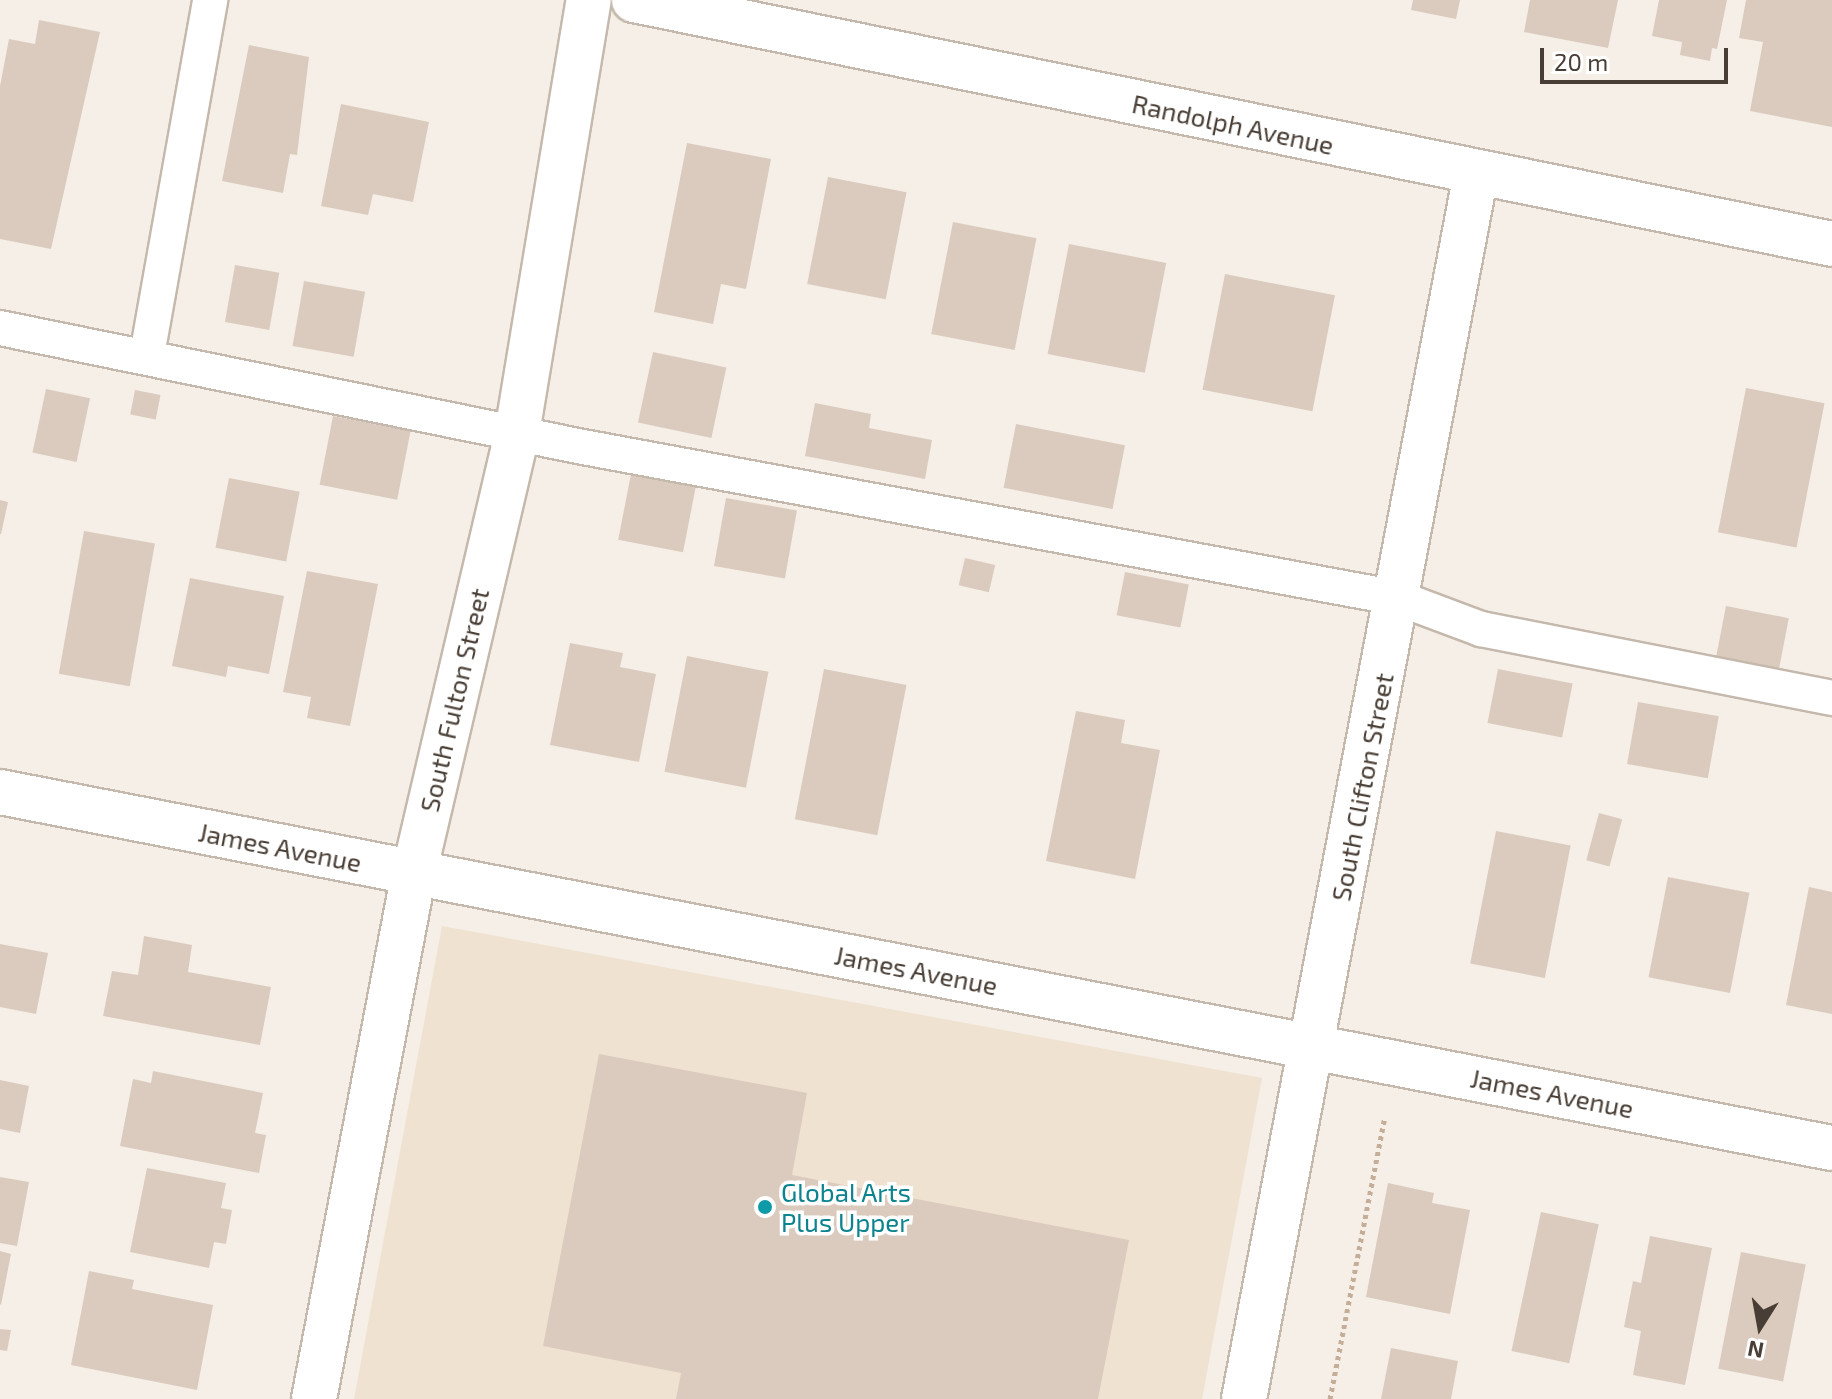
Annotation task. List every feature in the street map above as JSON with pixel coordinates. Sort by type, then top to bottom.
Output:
[{"type":"street","name":"South Fulton Street","points":[[314,1399],[414,873],[517,433],[589,0]]},
{"type":"street","name":"Randolph Avenue","points":[[634,0],[1476,174],[1832,244]]},
{"type":"street","name":"South Clifton Street","points":[[1244,1399],[1313,1049],[1476,174]]},
{"type":"street","name":"James Avenue","points":[[0,792],[1832,1148]]},
{"type":"lane","points":[[147,355],[210,0]]},
{"type":"lane","points":[[0,328],[147,355],[517,433],[1398,598],[1481,629],[1832,698]]},
{"type":"path","points":[[1330,1399],[1387,1110]]},
{"type":"shaded area","points":[[442,926],[1262,1078],[1202,1399],[354,1399]]},
{"type":"building","points":[[1413,0],[1460,0],[1456,19],[1411,10]]},
{"type":"building","points":[[1530,0],[1618,0],[1608,48],[1524,32]]},
{"type":"building","points":[[1659,0],[1727,0],[1717,49],[1712,48],[1710,61],[1680,55],[1682,42],[1652,36]]},
{"type":"building","points":[[1746,0],[1832,0],[1832,127],[1750,111],[1763,42],[1739,38]]},
{"type":"building","points":[[39,20],[100,32],[51,249],[0,239],[0,86],[9,39],[35,44]]},
{"type":"building","points":[[249,45],[309,57],[297,155],[290,154],[283,193],[222,181]]},
{"type":"building","points":[[341,104],[429,122],[413,202],[373,194],[368,215],[321,206]]},
{"type":"building","points":[[687,143],[771,159],[746,289],[721,284],[713,324],[654,312]]},
{"type":"building","points":[[828,177],[907,192],[886,299],[807,284]]},
{"type":"building","points":[[953,222],[1036,238],[1015,350],[931,334]]},
{"type":"building","points":[[1069,244],[1166,263],[1145,373],[1048,354]]},
{"type":"building","points":[[235,265],[279,273],[269,330],[225,322]]},
{"type":"building","points":[[1225,274],[1335,295],[1312,411],[1202,390]]},
{"type":"building","points":[[304,281],[365,292],[354,357],[293,346]]},
{"type":"building","points":[[653,352],[726,368],[711,438],[638,422]]},
{"type":"building","points":[[1746,388],[1825,403],[1796,548],[1718,532]]},
{"type":"building","points":[[46,389],[90,398],[77,462],[32,453]]},
{"type":"building","points":[[135,390],[161,395],[156,420],[130,415]]},
{"type":"building","points":[[815,403],[871,414],[869,428],[932,440],[925,479],[805,456]]},
{"type":"building","points":[[333,416],[411,431],[397,500],[320,485]]},
{"type":"building","points":[[1016,424],[1125,445],[1113,509],[1004,488]]},
{"type":"building","points":[[631,474],[696,487],[683,552],[618,540]]},
{"type":"building","points":[[229,478],[300,492],[286,561],[215,548]]},
{"type":"building","points":[[726,498],[797,511],[785,578],[714,566]]},
{"type":"building","points":[[0,500],[8,502],[1,534],[0,534]]},
{"type":"building","points":[[84,531],[155,544],[130,686],[59,674]]},
{"type":"building","points":[[965,558],[995,565],[989,592],[959,585]]},
{"type":"building","points":[[307,571],[378,584],[350,726],[307,718],[311,697],[283,692]]},
{"type":"building","points":[[1125,572],[1189,584],[1180,628],[1117,615]]},
{"type":"building","points":[[190,578],[284,596],[269,674],[228,666],[226,677],[172,666]]},
{"type":"building","points":[[1726,606],[1789,618],[1777,677],[1715,665]]},
{"type":"building","points":[[570,643],[623,653],[620,667],[656,674],[639,762],[550,745]]},
{"type":"building","points":[[687,656],[768,672],[746,788],[664,772]]},
{"type":"building","points":[[824,669],[906,685],[877,835],[795,819]]},
{"type":"building","points":[[1498,669],[1573,684],[1562,737],[1488,723]]},
{"type":"building","points":[[1638,702],[1719,716],[1708,778],[1627,764]]},
{"type":"building","points":[[1076,711],[1125,720],[1121,743],[1160,750],[1135,879],[1046,861]]},
{"type":"building","points":[[1599,813],[1622,819],[1610,867],[1586,860]]},
{"type":"building","points":[[1496,831],[1571,846],[1545,978],[1470,964]]},
{"type":"building","points":[[1668,877],[1749,893],[1730,993],[1649,977]]},
{"type":"building","points":[[1809,887],[1832,892],[1832,1014],[1786,1005]]},
{"type":"building","points":[[144,936],[192,945],[188,972],[271,987],[260,1045],[103,1016],[112,971],[138,975]]},
{"type":"building","points":[[0,944],[48,953],[36,1014],[0,1007]]},
{"type":"building","name":"Global Arts Plus Upper","points":[[599,1054],[807,1093],[792,1175],[1129,1240],[1098,1399],[676,1399],[681,1373],[543,1346]]},
{"type":"building","points":[[153,1071],[263,1093],[255,1133],[266,1135],[259,1173],[120,1146],[133,1079],[151,1083]]},
{"type":"building","points":[[0,1080],[29,1086],[20,1133],[0,1129]]},
{"type":"building","points":[[147,1168],[226,1183],[221,1208],[232,1210],[226,1244],[214,1242],[209,1268],[130,1252]]},
{"type":"building","points":[[0,1177],[29,1182],[17,1246],[0,1243]]},
{"type":"building","points":[[1388,1183],[1434,1193],[1432,1203],[1470,1210],[1450,1314],[1366,1297]]},
{"type":"building","points":[[1541,1212],[1599,1224],[1569,1363],[1511,1351]]},
{"type":"building","points":[[1650,1236],[1712,1248],[1685,1385],[1633,1375],[1641,1331],[1624,1327],[1633,1281],[1641,1283]]},
{"type":"building","points":[[0,1251],[11,1254],[1,1305],[0,1304]]},
{"type":"building","points":[[1741,1252],[1806,1265],[1783,1381],[1718,1369]]},
{"type":"building","points":[[89,1271],[134,1280],[132,1289],[213,1305],[197,1390],[71,1365]]},
{"type":"building","points":[[0,1329],[11,1330],[7,1351],[0,1350]]},
{"type":"building","points":[[1391,1348],[1458,1361],[1451,1399],[1381,1399]]},
{"type":"place","name":"Global Arts Plus Upper","points":[[765,1207]]}]
